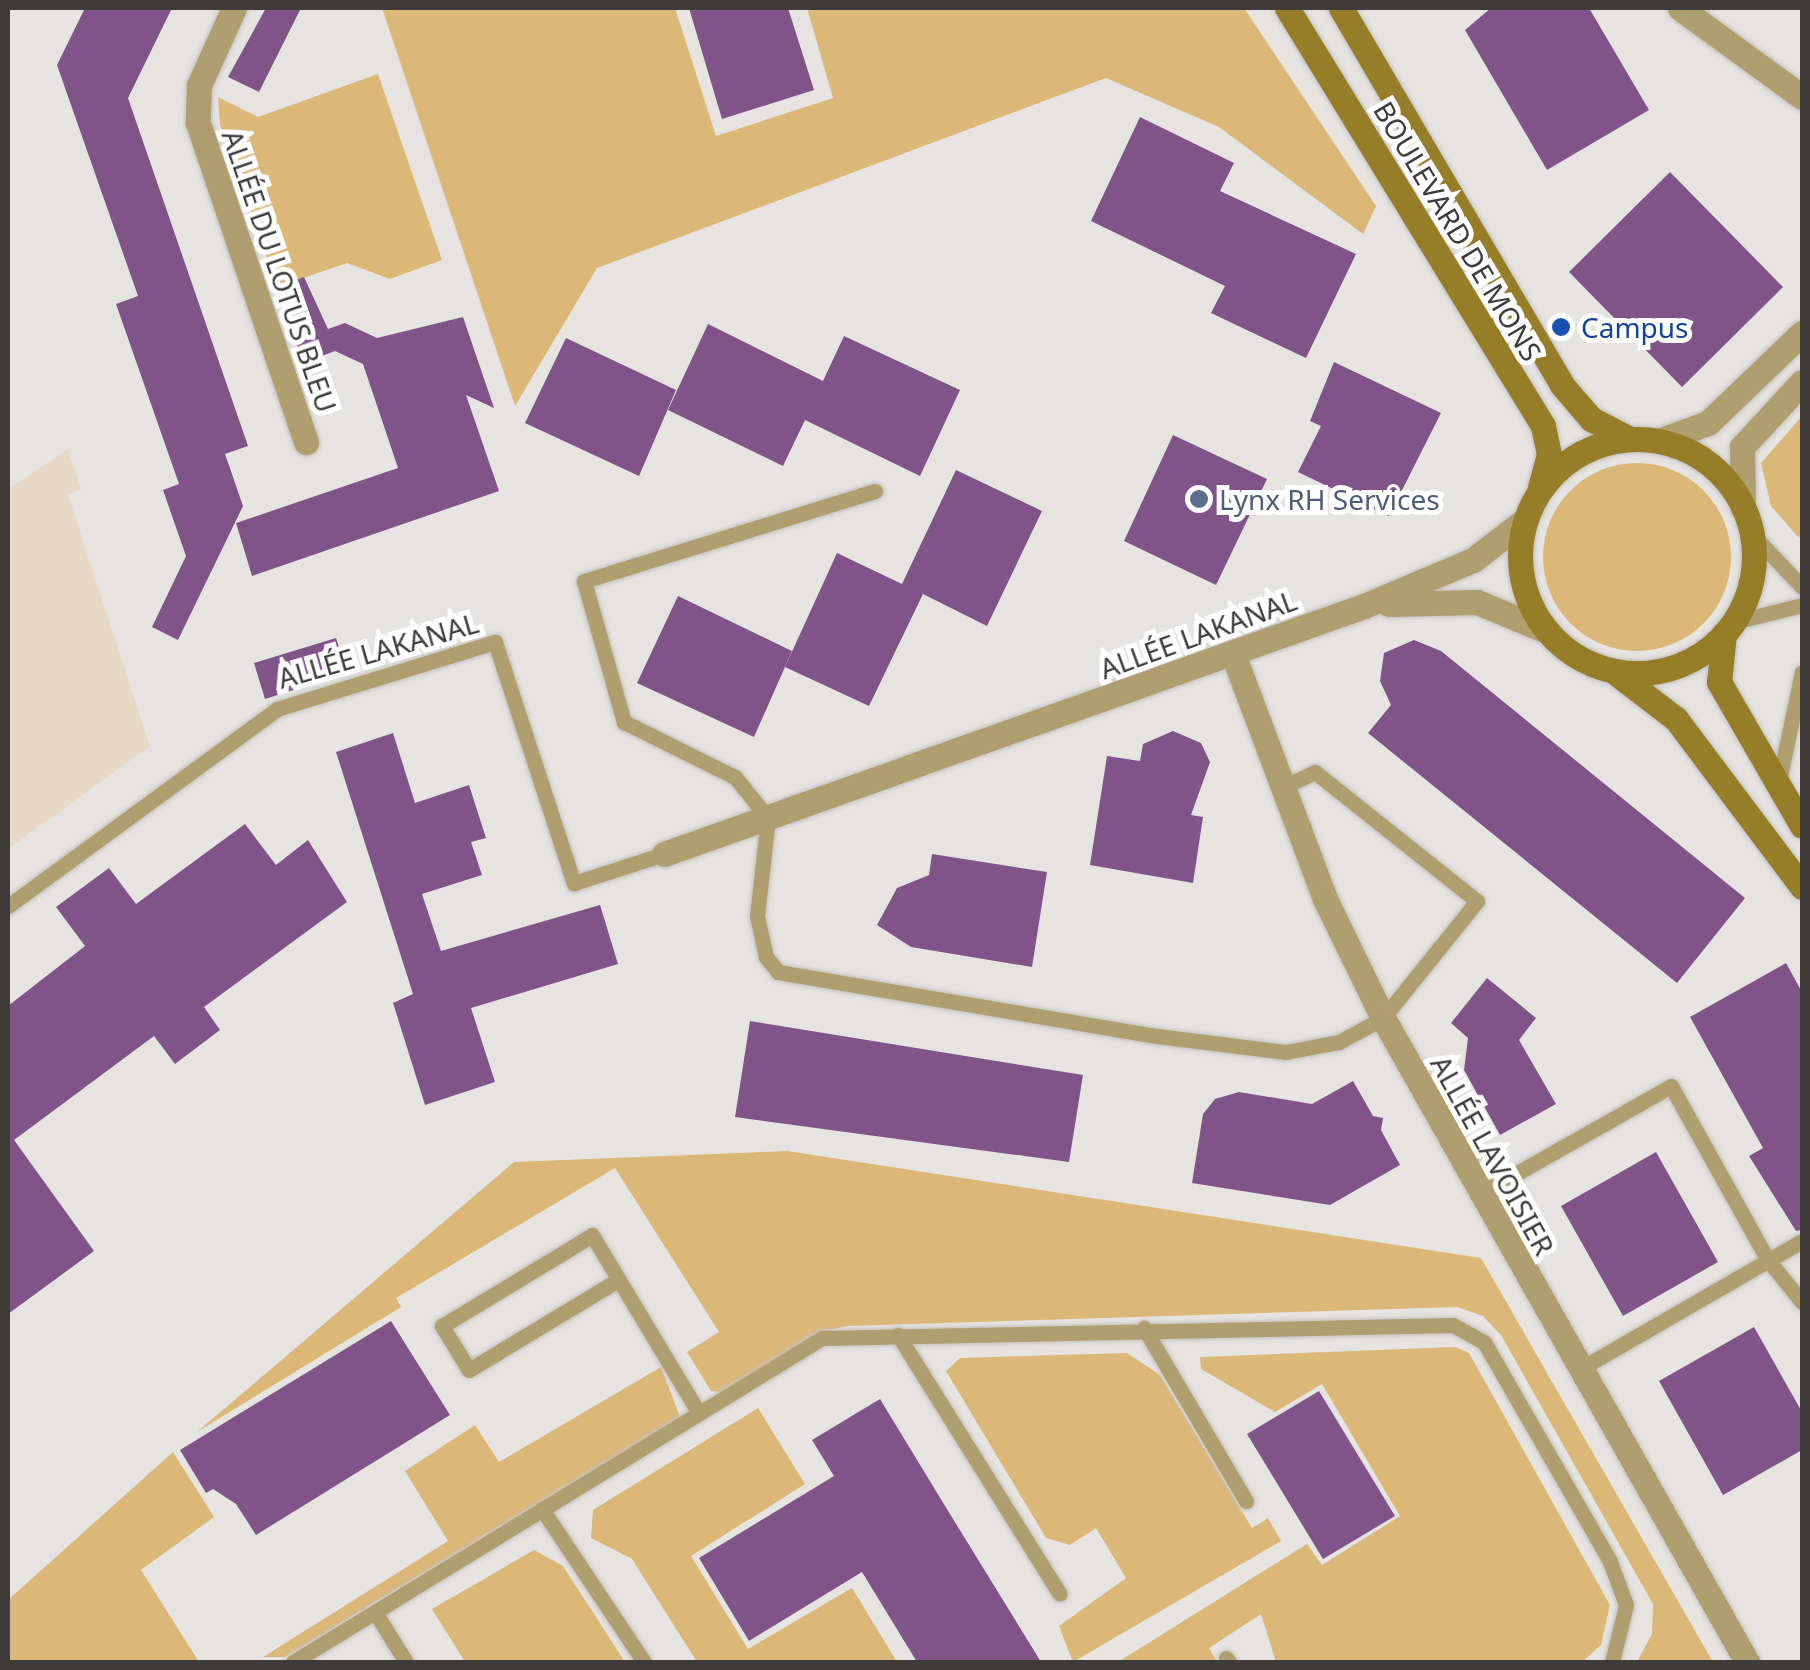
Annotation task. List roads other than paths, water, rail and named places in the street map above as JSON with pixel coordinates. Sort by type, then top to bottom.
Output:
[{"type":"main road","name":"BOULEVARD DE MONS","points":[[1287,8],[1543,426],[1549,454],[1538,494]]},
{"type":"main road","name":"BOULEVARD DE MONS","points":[[1340,8],[1562,386],[1590,419],[1630,439]]},
{"type":"main road","points":[[1802,826],[1719,682],[1729,628],[1752,580],[1752,534],[1743,508],[1708,464],[1658,441],[1630,439],[1578,455],[1538,494],[1526,519],[1522,578],[1548,631],[1570,652],[1612,670],[1676,718],[1802,887]]},
{"type":"main road","points":[[1612,670],[1673,668],[1729,628]]},
{"type":"street","name":"ALLÉE DU LOTUS BLEU","points":[[234,8],[199,85],[198,123],[306,442]]},
{"type":"street","points":[[1680,8],[1802,97]]},
{"type":"street","points":[[1658,441],[1708,422],[1802,332]]},
{"type":"street","points":[[1743,508],[1742,447],[1802,382]]},
{"type":"street","name":"ALLÉE LAKANAL","points":[[664,854],[1364,606],[1472,560],[1526,519]]},
{"type":"street","name":"ALLÉE LAKANAL","points":[[1364,606],[1477,602],[1548,631]]},
{"type":"street","name":"ALLÉE LAVOISIER","points":[[1233,654],[1282,787],[1383,1018],[1747,1662]]},
{"type":"lane","points":[[875,491],[584,581],[624,722],[735,777],[768,818],[758,937],[778,972],[796,980],[1286,1052],[1339,1042],[1383,1018],[1478,901],[1315,772],[1282,787]]},
{"type":"lane","points":[[1752,534],[1802,586]]},
{"type":"lane","points":[[1729,628],[1802,605]]},
{"type":"lane","name":"ALLÉE LAKANAL","points":[[8,906],[276,709],[494,642],[574,883],[664,854]]},
{"type":"lane","points":[[1779,786],[1802,672]]},
{"type":"lane","points":[[1480,1194],[1671,1086],[1768,1260],[1802,1302]]},
{"type":"lane","points":[[618,1280],[469,1370],[442,1326],[592,1234],[699,1413]]},
{"type":"lane","points":[[1580,1369],[1802,1241]]},
{"type":"lane","points":[[292,1662],[822,1338],[1144,1328],[1453,1326],[1484,1342],[1609,1559],[1626,1605],[1612,1662]]},
{"type":"lane","points":[[1144,1328],[1246,1501]]},
{"type":"lane","points":[[898,1336],[1060,1594]]},
{"type":"lane","points":[[542,1509],[644,1662]]},
{"type":"lane","points":[[375,1612],[406,1662]]},
{"type":"place","name":"Campus","points":[[1561,327]]},
{"type":"place","name":"Lynx RH Services","points":[[1199,499]]}]
